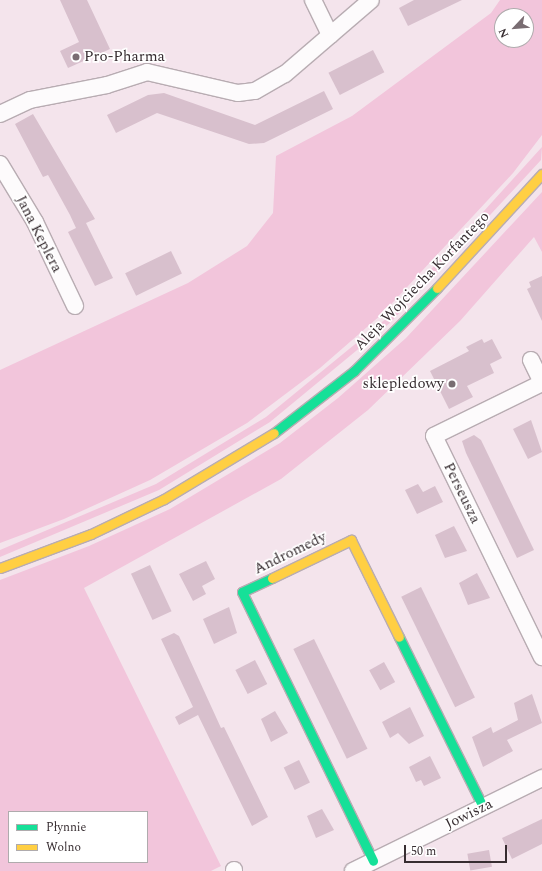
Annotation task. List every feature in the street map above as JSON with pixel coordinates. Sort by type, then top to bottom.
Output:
[{"type":"street","points":[[313,0],[330,35]]},
{"type":"street","points":[[0,114],[30,100],[107,85],[147,72],[238,93],[255,90],[285,74],[371,0]]},
{"type":"street","name":"Jana Keplera","points":[[0,164],[35,222],[75,306]]},
{"type":"street","name":"Aleja Wojciecha Korfantego","points":[[0,568],[91,534],[164,499],[236,459],[284,426],[396,332],[542,174]]},
{"type":"street","name":"Perseusza","points":[[531,360],[542,383],[434,436],[542,657]]},
{"type":"street","name":"Andromedy","points":[[373,861],[242,592],[351,540],[483,807]]},
{"type":"street","name":"Jowisza","points":[[353,871],[542,778]]},
{"type":"shaded area","points":[[500,0],[542,0],[542,135],[513,173],[382,314],[320,368],[247,423],[150,480],[64,519],[0,543],[0,370],[188,283],[247,246],[273,213],[276,156],[352,116],[491,13],[494,9],[494,48],[534,48],[534,8],[494,8]]},
{"type":"shaded area","points":[[542,147],[541,160],[391,322],[270,422],[159,490],[0,557],[0,550],[156,484],[266,417],[387,318]]},
{"type":"shaded area","points":[[542,192],[542,252],[534,237],[460,321],[368,410],[281,479],[84,588],[221,866],[211,871],[0,871],[0,580],[89,546],[170,509],[280,443],[338,398],[406,338]]},
{"type":"building","points":[[60,0],[87,0],[110,49],[68,68],[60,51],[79,42]]},
{"type":"building","points":[[414,0],[462,0],[408,26],[399,8]]},
{"type":"building","points":[[373,50],[384,72],[340,95],[328,73]]},
{"type":"building","points":[[324,91],[333,109],[264,143],[249,144],[157,113],[116,133],[107,115],[148,95],[164,93],[255,125]]},
{"type":"building","points":[[33,114],[95,219],[86,223],[113,278],[95,286],[68,232],[76,228],[70,215],[48,175],[43,177],[15,124]]},
{"type":"building","points":[[171,251],[182,273],[136,296],[125,273]]},
{"type":"building","points":[[542,276],[542,321],[527,289],[531,287],[529,282]]},
{"type":"building","points":[[482,339],[484,343],[492,339],[502,358],[490,364],[494,373],[467,386],[473,397],[449,409],[430,371],[469,351],[466,347]]},
{"type":"building","points":[[531,420],[542,452],[528,459],[513,429]]},
{"type":"building","points":[[474,435],[481,440],[534,550],[517,558],[466,453],[462,441]]},
{"type":"building","points":[[418,484],[423,492],[435,486],[443,502],[417,514],[405,490]]},
{"type":"building","points":[[454,526],[467,551],[445,558],[435,535]]},
{"type":"building","points":[[206,561],[215,579],[202,586],[206,594],[193,601],[179,574]]},
{"type":"building","points":[[150,565],[172,611],[153,620],[131,574]]},
{"type":"building","points":[[477,573],[490,598],[468,605],[459,583]]},
{"type":"building","points":[[421,587],[475,698],[455,707],[401,597]]},
{"type":"building","points":[[229,607],[237,633],[214,644],[203,619]]},
{"type":"building","points":[[174,633],[179,636],[221,728],[224,727],[268,817],[252,826],[198,715],[179,725],[175,717],[193,707],[161,639]]},
{"type":"building","points":[[314,639],[367,749],[347,759],[293,649]]},
{"type":"building","points":[[255,660],[267,684],[248,694],[235,670]]},
{"type":"building","points":[[384,662],[395,682],[380,690],[369,670]]},
{"type":"building","points":[[532,694],[542,723],[507,740],[513,751],[483,767],[472,737],[491,727],[493,733],[518,720],[514,703]]},
{"type":"building","points":[[410,707],[424,736],[409,744],[398,733],[390,738],[382,722]]},
{"type":"building","points":[[275,711],[288,733],[271,742],[261,719]]},
{"type":"building","points":[[430,756],[441,778],[424,786],[421,780],[416,782],[409,767]]},
{"type":"building","points":[[299,760],[310,782],[295,790],[284,767]]},
{"type":"building","points":[[322,809],[334,830],[316,838],[307,816]]},
{"type":"building","points":[[542,819],[542,844],[512,859],[502,838]]},
{"type":"building","points":[[489,850],[492,867],[470,871],[467,854]]},
{"type":"traffic: fast","points":[[274,433],[354,371],[437,288]]},
{"type":"traffic: fast","points":[[272,578],[242,592],[373,861]]},
{"type":"traffic: fast","points":[[399,637],[483,807]]},
{"type":"traffic: slow","points":[[437,288],[542,174]]},
{"type":"traffic: slow","points":[[0,568],[91,534],[164,499],[274,433]]},
{"type":"traffic: slow","points":[[272,578],[351,540],[399,637]]},
{"type":"place","name":"Pro-Pharma","points":[[76,57]]},
{"type":"place","name":"sklepledowy","points":[[452,384]]}]
